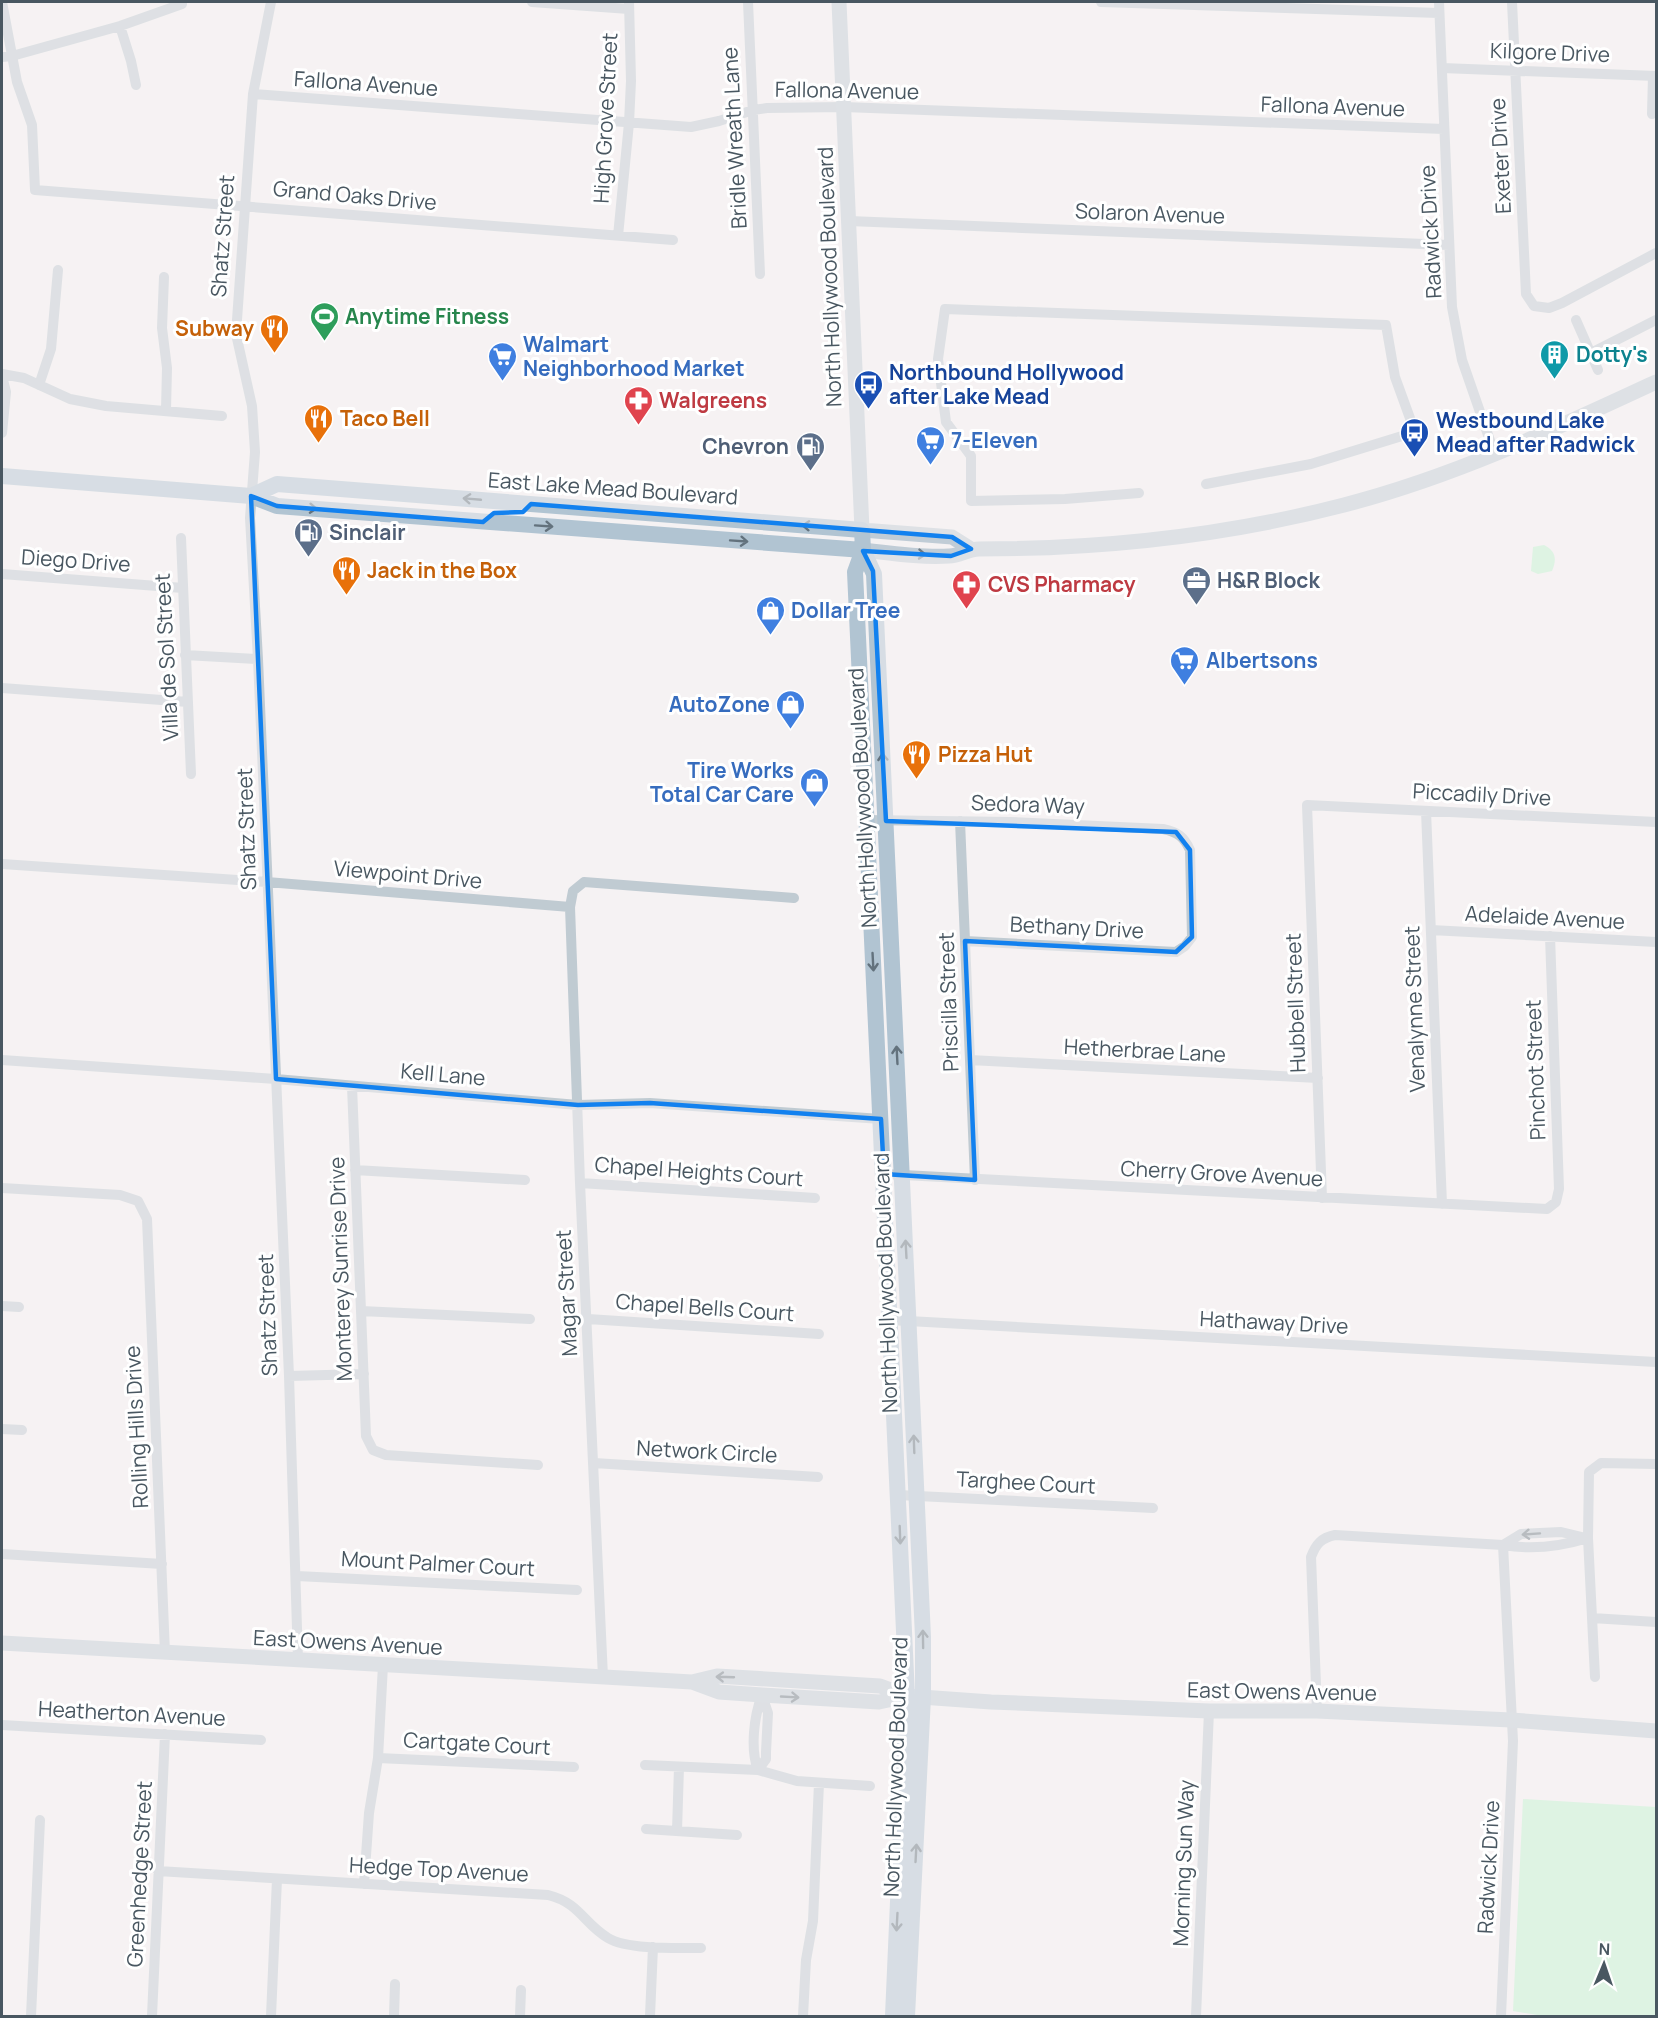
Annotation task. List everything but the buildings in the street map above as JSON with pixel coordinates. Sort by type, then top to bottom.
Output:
[{"type":"main road","name":"North Hollywood Boulevard","points":[[839,2],[863,550],[873,571],[880,699],[923,1637],[915,1697],[892,2016]]},
{"type":"main road","name":"East Lake Mead Boulevard","points":[[2,476],[251,496],[277,506],[951,556],[971,549],[1116,543],[1241,528],[1344,505],[1495,455],[1656,382]]},
{"type":"main road","name":"East Lake Mead Boulevard","points":[[251,496],[278,484],[952,537],[971,549]]},
{"type":"main road","points":[[485,522],[490,515],[523,512],[531,504]]},
{"type":"main road","points":[[591,530],[601,523],[657,525],[677,516]]},
{"type":"main road","name":"North Hollywood Boulevard","points":[[863,550],[855,572],[860,700],[898,1495],[915,1697],[908,2016]]},
{"type":"main road","points":[[860,700],[880,699]]},
{"type":"main road","name":"East Owens Avenue","points":[[2,1643],[692,1682],[717,1676],[880,1686],[915,1697]]},
{"type":"main road","name":"East Owens Avenue","points":[[692,1682],[719,1692],[879,1702],[915,1697],[1209,1711],[1317,1711],[1511,1720],[1656,1731]]},
{"type":"street","points":[[2,2],[7,56],[120,26],[182,4]]},
{"type":"street","name":"Shatz Street","points":[[271,2],[253,93],[236,333],[252,406],[255,452],[250,518],[289,1376],[298,1660]]},
{"type":"street","points":[[532,2],[629,5]]},
{"type":"street","name":"Bridle Wreath Lane","points":[[748,2],[760,274]]},
{"type":"street","points":[[1101,2],[1439,13]]},
{"type":"street","name":"Radwick Drive","points":[[1439,2],[1452,307],[1462,360],[1495,455]]},
{"type":"street","name":"Exeter Drive","points":[[1512,2],[1526,294],[1534,306],[1549,308],[1656,253]]},
{"type":"street","name":"High Grove Street","points":[[618,236],[631,81],[629,5]]},
{"type":"street","points":[[120,26],[136,85]]},
{"type":"street","name":"Grand Oaks Drive","points":[[7,56],[32,125],[35,190],[673,240]]},
{"type":"street","name":"Kilgore Drive","points":[[1442,68],[1655,76]]},
{"type":"street","points":[[1652,114],[1655,76]]},
{"type":"street","name":"Fallona Avenue","points":[[253,93],[691,127],[719,122],[753,110],[767,108],[844,107],[1444,129]]},
{"type":"street","name":"Solaron Avenue","points":[[849,221],[1449,245]]},
{"type":"street","points":[[39,385],[51,349],[58,270]]},
{"type":"street","points":[[164,277],[162,328],[167,368],[166,410]]},
{"type":"street","points":[[1139,493],[1065,499],[971,501],[971,456],[946,422],[938,359],[945,309],[1386,325],[1395,377],[1415,432],[1311,464],[1206,484]]},
{"type":"street","points":[[1576,320],[1598,370]]},
{"type":"street","points":[[1591,353],[1656,320]]},
{"type":"street","points":[[2,433],[6,392],[2,375],[24,378],[70,399],[106,406],[222,416]]},
{"type":"street","name":"Villa de Sol Street","points":[[181,538],[191,774]]},
{"type":"street","name":"Diego Drive","points":[[2,574],[183,588]]},
{"type":"street","points":[[185,656],[258,659]]},
{"type":"street","points":[[2,688],[188,702]]},
{"type":"street","name":"Piccadily Drive","points":[[1307,806],[1656,822]]},
{"type":"street","name":"Hubbell Street","points":[[1307,806],[1322,1198]]},
{"type":"street","name":"Venalynne Street","points":[[1426,811],[1442,1204]]},
{"type":"street","name":"Sedora Way","points":[[866,820],[1010,822],[1163,829],[1176,832],[1185,840],[1190,850],[1192,937],[1185,946]]},
{"type":"street","name":"Priscilla Street","points":[[960,821],[975,1180]]},
{"type":"street","name":"Viewpoint Drive","points":[[2,864],[267,882],[570,907]]},
{"type":"street","points":[[570,907],[573,891],[584,882],[794,898]]},
{"type":"street","name":"Magar Street","points":[[570,907],[580,1183],[603,1677]]},
{"type":"street","name":"Adelaide Avenue","points":[[1431,930],[1656,942]]},
{"type":"street","name":"Pinchot Street","points":[[1550,936],[1559,1188],[1556,1202]]},
{"type":"street","name":"Bethany Drive","points":[[965,941],[1176,952],[1185,946]]},
{"type":"street","name":"Kell Lane","points":[[2,1060],[276,1079],[578,1105],[650,1103],[881,1119]]},
{"type":"street","name":"Hetherbrae Lane","points":[[970,1060],[1318,1078]]},
{"type":"street","name":"Monterey Sunrise Drive","points":[[352,1086],[366,1436],[373,1449],[386,1455],[538,1465]]},
{"type":"street","points":[[355,1170],[525,1180]]},
{"type":"street","name":"Cherry Grove Avenue","points":[[884,1174],[1546,1209],[1556,1202]]},
{"type":"street","name":"Chapel Heights Court","points":[[580,1183],[815,1198]]},
{"type":"street","name":"Rolling Hills Drive","points":[[2,1188],[120,1195],[138,1201],[147,1219],[165,1653]]},
{"type":"street","points":[[2,1306],[19,1307]]},
{"type":"street","points":[[361,1311],[530,1319]]},
{"type":"street","name":"Chapel Bells Court","points":[[588,1319],[819,1334]]},
{"type":"street","name":"Hathaway Drive","points":[[890,1320],[1656,1362]]},
{"type":"street","points":[[289,1376],[364,1374]]},
{"type":"street","points":[[2,1429],[22,1430]]},
{"type":"street","name":"Network Circle","points":[[594,1463],[818,1477]]},
{"type":"street","points":[[1595,1677],[1588,1538],[1589,1472],[1601,1463],[1656,1464]]},
{"type":"street","name":"Targhee Court","points":[[898,1495],[1153,1508]]},
{"type":"street","points":[[1317,1711],[1311,1557],[1316,1545],[1325,1538],[1335,1535],[1522,1548],[1562,1546],[1588,1538]]},
{"type":"street","name":"Radwick Drive","points":[[1501,2016],[1513,1741],[1503,1545]]},
{"type":"street","points":[[2,1554],[162,1564]]},
{"type":"street","name":"Mount Palmer Court","points":[[297,1576],[577,1590]]},
{"type":"street","points":[[1592,1618],[1656,1622]]},
{"type":"street","points":[[364,1884],[369,1813],[378,1758],[383,1665]]},
{"type":"street","points":[[758,1770],[753,1758],[755,1712],[762,1695]]},
{"type":"street","name":"Morning Sun Way","points":[[1196,2016],[1209,1711]]},
{"type":"street","name":"Heatherton Avenue","points":[[2,1725],[261,1740]]},
{"type":"street","name":"Greenhedge Street","points":[[152,2016],[165,1734]]},
{"type":"street","name":"Cartgate Court","points":[[378,1758],[574,1767]]},
{"type":"street","points":[[645,1765],[758,1770],[797,1781],[870,1786]]},
{"type":"street","points":[[677,1831],[680,1767]]},
{"type":"street","points":[[803,2016],[806,1960],[813,1921],[819,1783]]},
{"type":"street","points":[[31,2016],[40,1820]]},
{"type":"street","points":[[646,1829],[737,1835]]},
{"type":"street","name":"Hedge Top Avenue","points":[[158,1871],[548,1895],[574,1906],[596,1930],[610,1940],[626,1945],[701,1948]]},
{"type":"street","points":[[271,2016],[277,1878]]},
{"type":"street","points":[[650,2016],[653,1947]]},
{"type":"street","points":[[394,2016],[395,1984]]},
{"type":"street","points":[[520,2016],[521,1990]]},
{"type":"highlighted area","points":[[251,496],[277,506],[483,522],[494,513],[523,512],[531,504],[952,537],[971,549],[951,556],[863,551],[873,571],[886,821],[1176,832],[1190,850],[1192,937],[1176,952],[965,941],[975,1180],[884,1174],[881,1119],[650,1103],[578,1105],[276,1079]]},
{"type":"green space","points":[[1544,545],[1553,553],[1555,563],[1552,571],[1538,574],[1531,571],[1533,547]]},
{"type":"green space","points":[[1523,1799],[1656,1807],[1656,2016],[1543,2016],[1513,2011]]},
{"type":"place","name":"Anytime Fitness","points":[[324,342]]},
{"type":"place","name":"Subway","points":[[275,354]]},
{"type":"place","name":"Dotty's","points":[[1555,380]]},
{"type":"place","name":"Walmart Neighborhood Market","points":[[502,382]]},
{"type":"place","name":"Northbound Hollywood after Lake Mead","points":[[868,410]]},
{"type":"place","name":"Walgreens","points":[[638,426]]},
{"type":"place","name":"Taco Bell","points":[[319,444]]},
{"type":"place","name":"Westbound Lake Mead after Radwick","points":[[1415,458]]},
{"type":"place","name":"7-Eleven","points":[[930,466]]},
{"type":"place","name":"Chevron","points":[[810,472]]},
{"type":"place","name":"Sinclair","points":[[308,558]]},
{"type":"place","name":"Jack in the Box","points":[[346,596]]},
{"type":"place","name":"H&R Block","points":[[1196,606]]},
{"type":"place","name":"CVS Pharmacy","points":[[967,610]]},
{"type":"place","name":"Dollar Tree","points":[[770,636]]},
{"type":"place","name":"Albertsons","points":[[1185,686]]},
{"type":"place","name":"AutoZone","points":[[791,730]]},
{"type":"place","name":"Pizza Hut","points":[[917,780]]},
{"type":"place","name":"Tire Works Total Car Care","points":[[815,808]]}]
